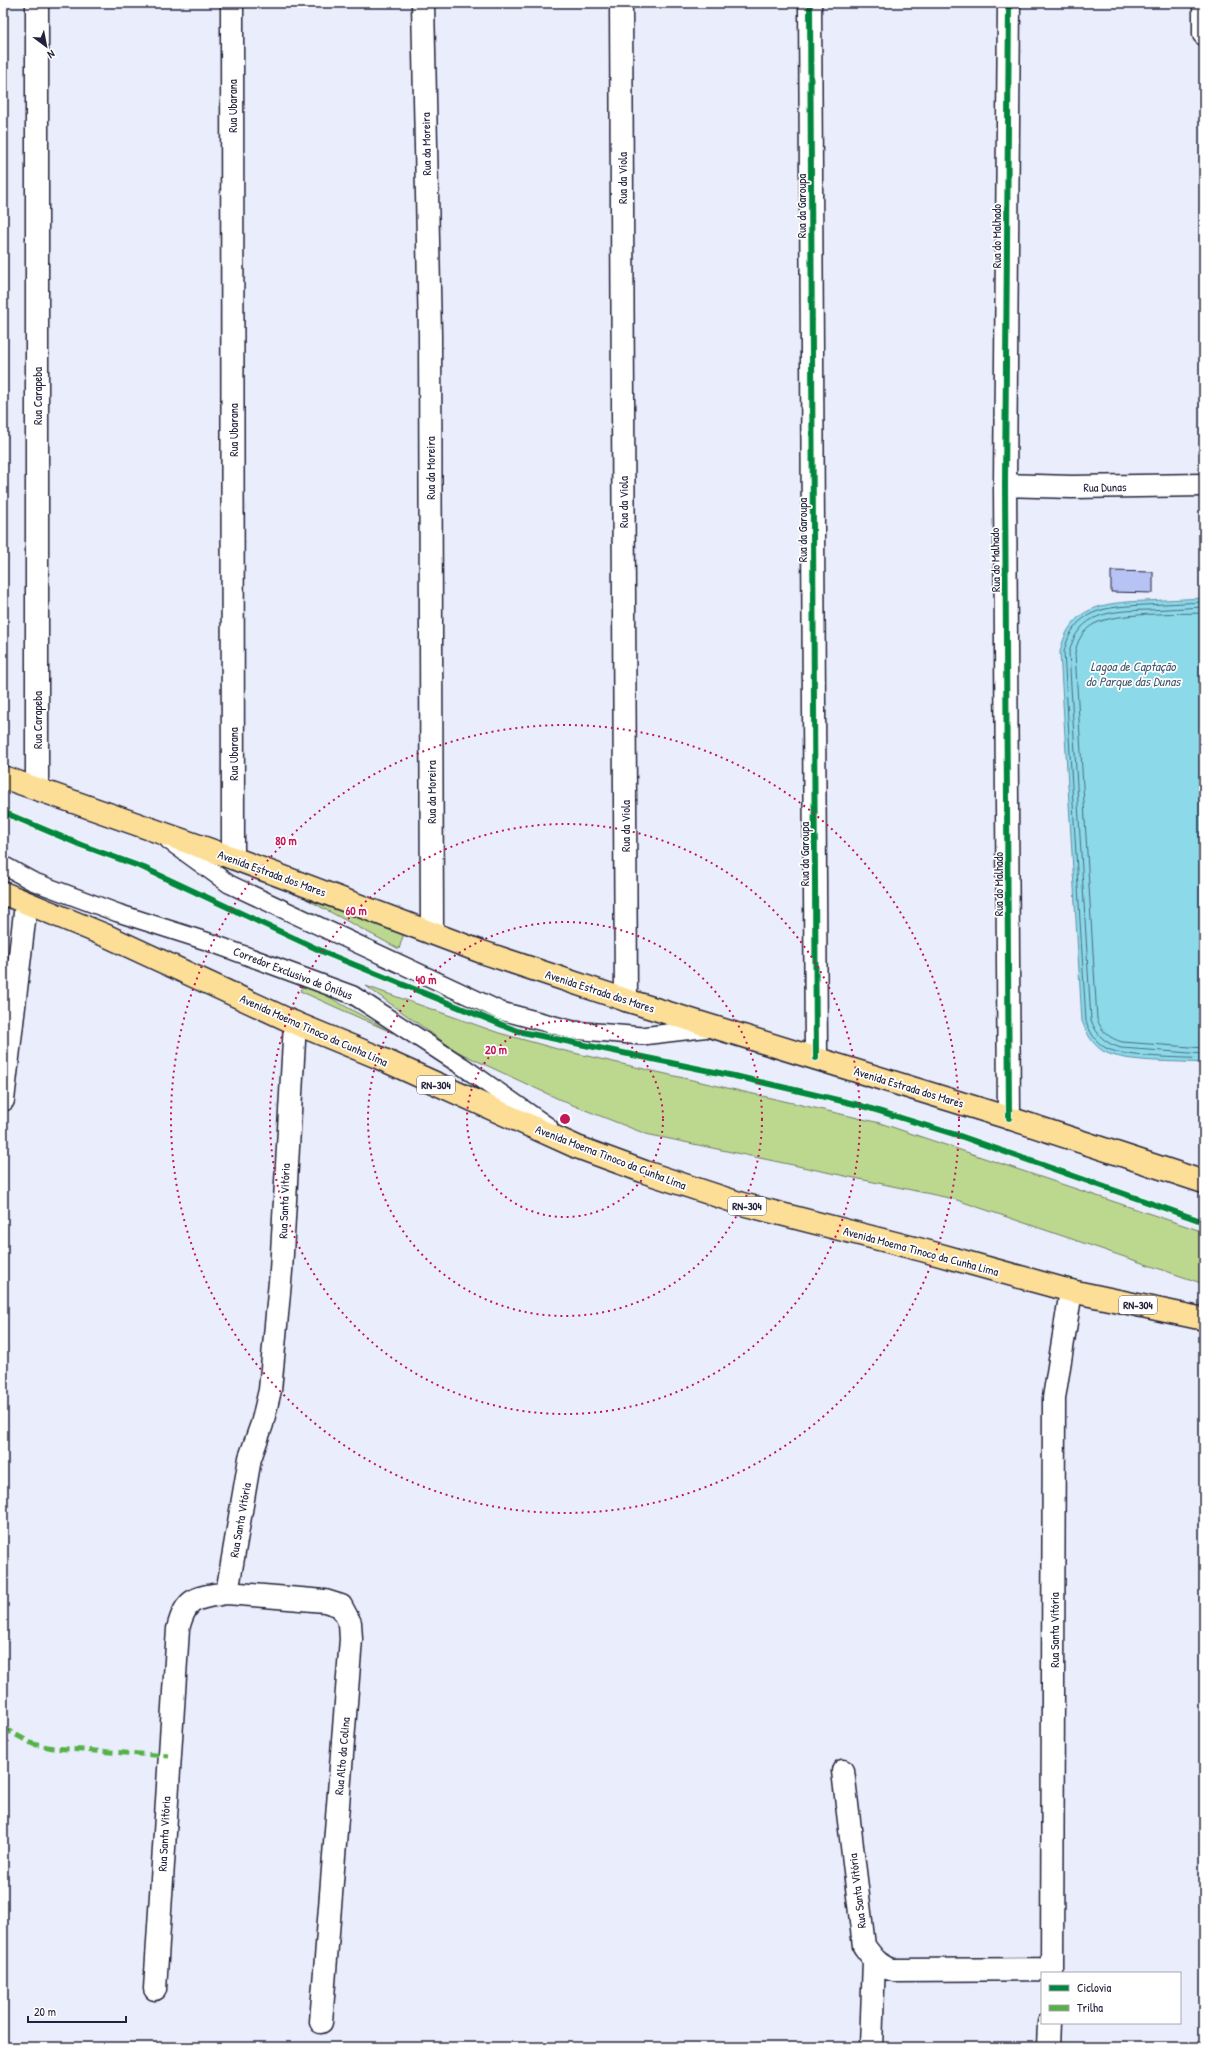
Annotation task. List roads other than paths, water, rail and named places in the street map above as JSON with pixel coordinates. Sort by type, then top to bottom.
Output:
[{"type":"main road","name":"Avenida Estrada dos Mares","points":[[3,777],[233,858],[482,952],[626,1000],[1009,1118],[1204,1182]]},
{"type":"main road","name":"Avenida Moema Tinoco da Cunha Lima","points":[[3,893],[26,904],[107,936],[295,1022],[375,1056],[576,1147],[742,1204],[922,1250],[1071,1291],[1204,1319]]},
{"type":"street","name":"Rua Carapeba","points":[[37,3],[37,789]]},
{"type":"street","name":"Rua Ubarana","points":[[232,3],[233,858]]},
{"type":"street","name":"Rua da Moreira","points":[[423,3],[430,335],[432,933]]},
{"type":"street","name":"Rua da Viola","points":[[621,3],[626,1000]]},
{"type":"street","name":"Rua da Garoupa","points":[[810,3],[816,1058]]},
{"type":"street","name":"Rua do Malhado","points":[[1008,3],[1005,485],[1009,1118]]},
{"type":"street","points":[[1204,3],[1204,34]]},
{"type":"street","name":"Rua Dunas","points":[[1005,485],[1072,487],[1204,485]]},
{"type":"street","points":[[3,1100],[26,904]]},
{"type":"street","name":"Rua Santa Vitória","points":[[155,1989],[178,1629],[182,1613],[189,1603],[201,1597],[227,1593],[250,1458],[262,1424],[270,1390],[281,1271],[295,1022]]},
{"type":"street","name":"Rua Santa Vitória","points":[[842,1771],[864,1946],[874,1960],[885,1968],[894,1970],[1052,1971],[1054,1398],[1071,1291]]},
{"type":"street","name":"Rua Alto da Colina","points":[[227,1593],[325,1601],[341,1606],[350,1623],[351,1639],[321,2022]]},
{"type":"street","points":[[871,2047],[874,1960]]},
{"type":"street","points":[[1048,2047],[1049,2024]]},
{"type":"lane","points":[[158,832],[229,884],[501,1011],[573,1030],[642,1036],[716,1028]]},
{"type":"lane","name":"Corredor Exclusivo de Ônibus","points":[[3,865],[32,880],[118,913],[209,942],[353,995],[462,1066],[576,1147]]},
{"type":"water","name":"Lagoa de Captação do Parque das Dunas","points":[[1204,598],[1204,1063],[1152,1061],[1123,1058],[1112,1055],[1099,1048],[1090,1038],[1082,1021],[1060,652],[1065,636],[1072,624],[1080,616],[1091,610],[1116,603]]}]
